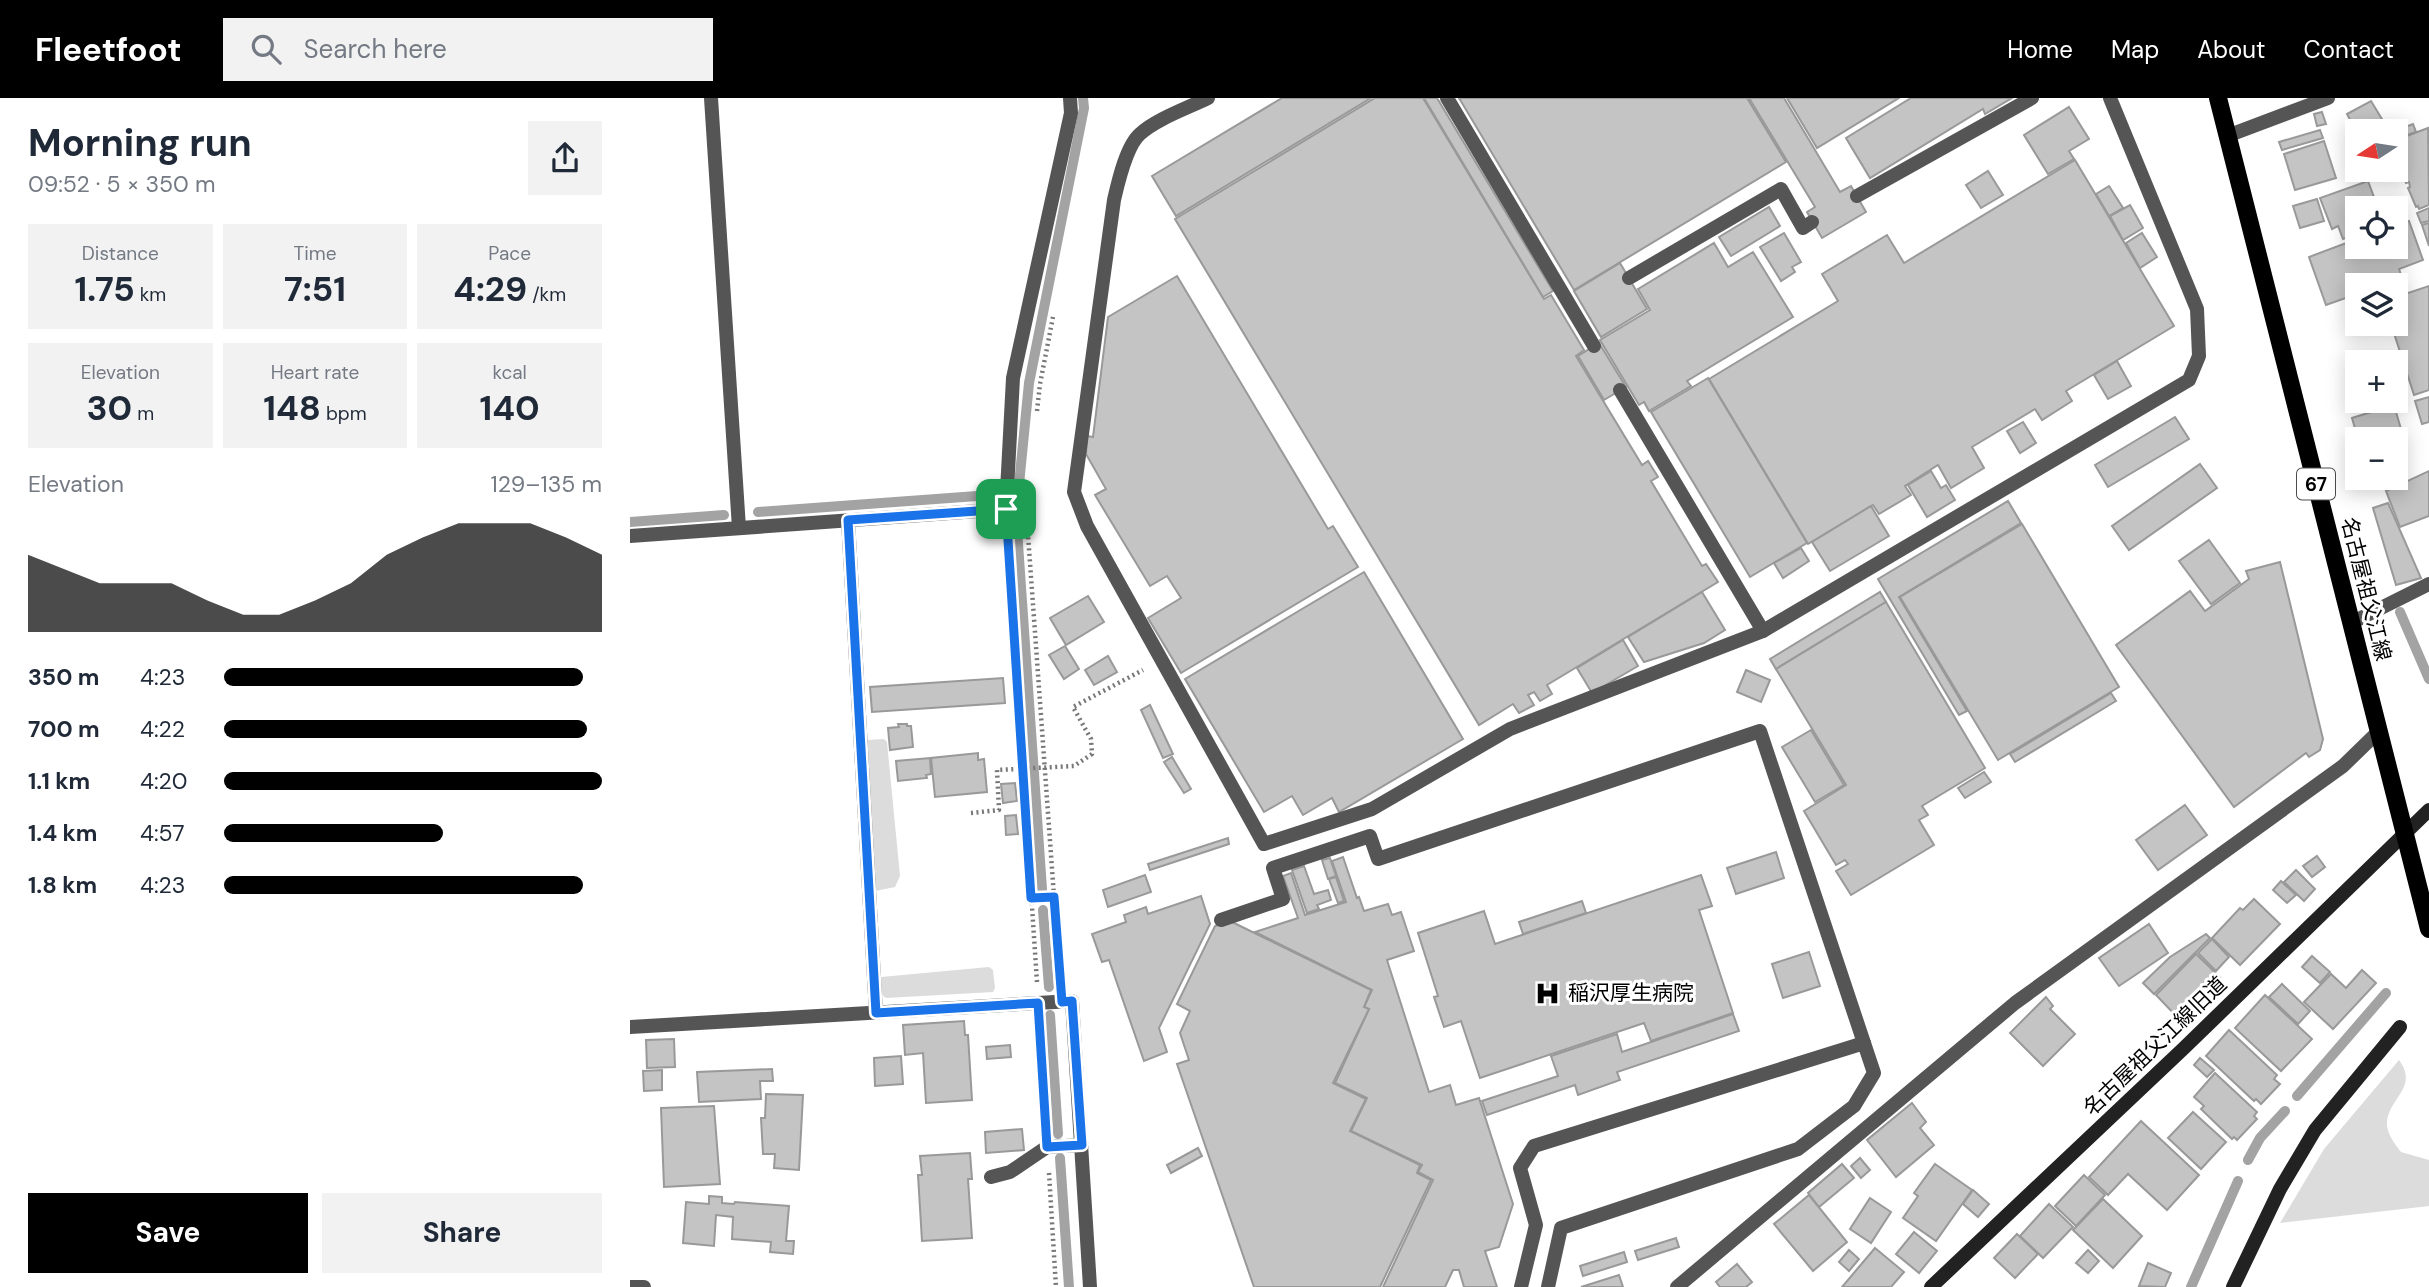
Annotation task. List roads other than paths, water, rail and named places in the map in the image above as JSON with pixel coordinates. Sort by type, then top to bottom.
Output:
[{"type":"main road","name":"名古屋祖父江線","points":[[2218,98],[2429,929]]},
{"type":"street","points":[[711,98],[739,528]]},
{"type":"street","points":[[630,536],[1006,509],[1013,378],[1071,113],[1070,98]]},
{"type":"street","points":[[1208,98],[1167,117],[1138,135],[1123,164],[1114,200],[1074,492],[1087,527],[1264,844],[1372,809],[1510,729],[1763,631],[2189,380],[2199,356],[2197,309],[2110,98]]},
{"type":"street","points":[[1447,98],[1578,308],[1594,346]]},
{"type":"street","points":[[1857,196],[2032,98]]},
{"type":"street","points":[[2227,136],[2328,98]]},
{"type":"street","points":[[1629,278],[1781,189],[1803,228],[1812,222]]},
{"type":"street","points":[[1620,390],[1763,631]]},
{"type":"street","points":[[848,520],[876,1013]]},
{"type":"street","points":[[2351,623],[2429,584]]},
{"type":"street","points":[[1221,920],[1283,899],[1273,868],[1370,836],[1378,859],[1760,731],[1874,1073],[1854,1105],[1798,1149],[1561,1228],[1536,1225]]},
{"type":"street","points":[[1678,1287],[2015,1003],[2343,765],[2379,731]]},
{"type":"street","name":"名古屋祖父江線旧道","points":[[1931,1287],[2185,1048],[2429,810]]},
{"type":"street","points":[[630,1027],[1072,1001],[1090,1287]]},
{"type":"street","points":[[2233,1287],[2280,1189],[2315,1130],[2400,1027]]},
{"type":"street","points":[[1521,1287],[1536,1225],[1520,1168],[1534,1146],[1864,1043]]},
{"type":"street","points":[[991,1177],[1010,1172],[1047,1147],[1082,1145]]},
{"type":"street","points":[[1548,1287],[1561,1228]]},
{"type":"street","points":[[631,1287],[644,1287]]},
{"type":"waterway","points":[[1042,889],[1016,515],[1029,383],[1084,108],[1083,98]]},
{"type":"waterway","points":[[758,512],[977,496]]},
{"type":"waterway","points":[[630,522],[724,515]]},
{"type":"waterway","points":[[2400,612],[2429,679]]},
{"type":"waterway","points":[[1043,910],[1049,987]]},
{"type":"waterway","points":[[2297,1096],[2386,993]]},
{"type":"waterway","points":[[1050,1015],[1058,1134]]},
{"type":"waterway","points":[[2248,1160],[2260,1138],[2285,1111]]},
{"type":"waterway","points":[[1060,1158],[1069,1287]]},
{"type":"waterway","points":[[2191,1287],[2238,1181]]},
{"type":"place","name":"稲沢厚生病院","points":[[1548,993]]}]
